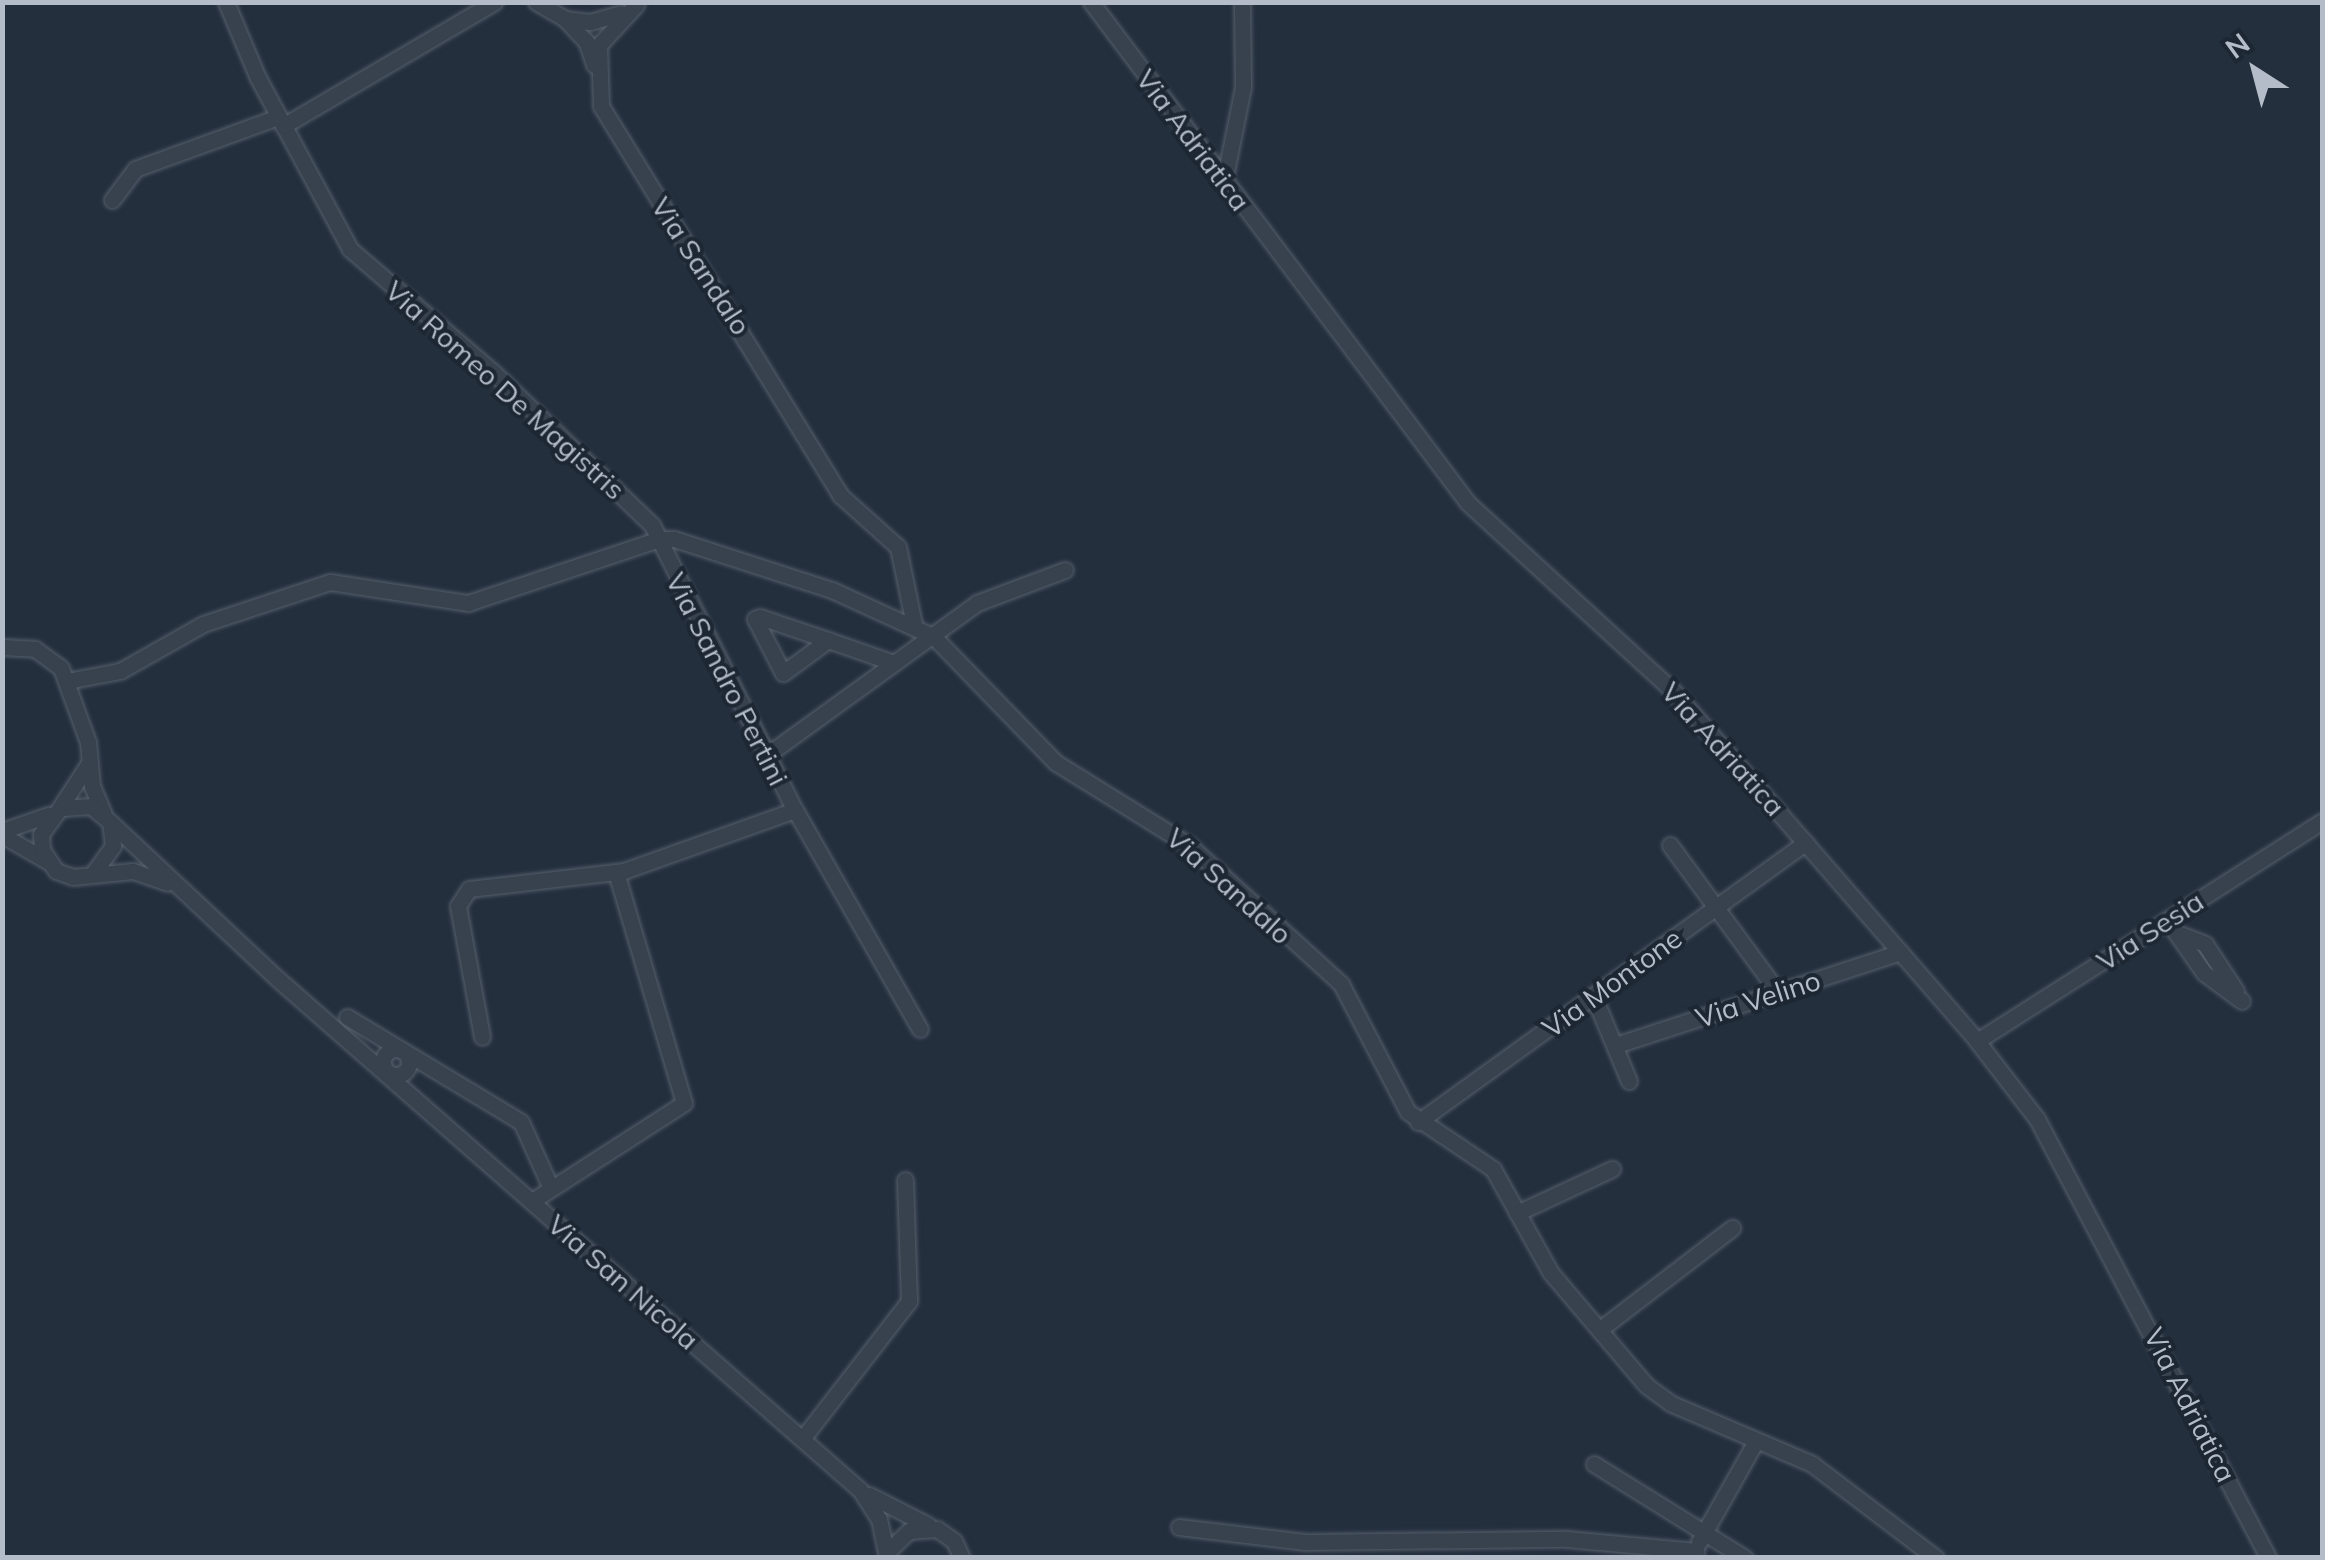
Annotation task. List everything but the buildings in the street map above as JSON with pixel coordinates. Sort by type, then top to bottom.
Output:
[{"type":"street","name":"Via Romeo De Magistris","points":[[226,2],[281,121],[360,260],[493,372],[652,525],[659,540]]},
{"type":"street","points":[[525,2],[558,16],[590,22],[637,4]]},
{"type":"street","points":[[536,2],[558,16]]},
{"type":"street","name":"Via Adriatica","points":[[1090,2],[1468,503],[1674,692],[1978,1042],[2066,1167],[2268,1558]]},
{"type":"street","points":[[1224,182],[1243,87],[1242,2]]},
{"type":"street","points":[[595,72],[602,38],[637,4]]},
{"type":"street","points":[[112,200],[135,169],[281,121],[485,6]]},
{"type":"street","name":"Via Sandalo","points":[[558,16],[587,43],[598,97],[614,128],[702,260],[840,494],[898,547],[914,624],[934,638],[1055,762],[1190,846],[1330,973],[1362,1018],[1400,1100],[1418,1122],[1483,1159],[1551,1273],[1660,1397],[1812,1464],[1936,1558]]},
{"type":"street","points":[[66,680],[120,671],[203,624],[330,582],[468,604],[674,538],[786,574],[914,624]]},
{"type":"street","name":"Via Sandro Pertini","points":[[482,1037],[458,912],[465,892],[484,884],[616,872],[795,810],[659,540]]},
{"type":"street","points":[[767,755],[991,594],[1065,570]]},
{"type":"street","points":[[828,640],[783,673],[756,618],[760,617],[828,640],[894,664]]},
{"type":"street","points":[[2,647],[44,653],[66,680],[91,754],[92,786],[107,818],[113,846],[94,872]]},
{"type":"street","points":[[46,861],[41,834],[84,776],[91,754]]},
{"type":"street","points":[[2,833],[83,804],[107,818]]},
{"type":"street","points":[[795,810],[920,1030]]},
{"type":"street","name":"Via San Nicola","points":[[107,818],[185,896],[860,1490],[936,1529],[954,1541],[962,1558]]},
{"type":"street","name":"Via Sesia","points":[[1978,1042],[2172,927],[2322,821]]},
{"type":"street","name":"Via San Nicola","points":[[2,833],[64,876],[142,872],[185,896]]},
{"type":"street","name":"Via Montone","points":[[1418,1122],[1806,842]]},
{"type":"street","points":[[1670,845],[1778,992]]},
{"type":"street","points":[[532,1201],[684,1103],[616,872]]},
{"type":"street","points":[[2172,927],[2204,944],[2242,1001],[2204,973],[2172,927]]},
{"type":"street","name":"Via Velino","points":[[1616,1046],[1900,952]]},
{"type":"street","points":[[1594,997],[1629,1081]]},
{"type":"street","name":"Via San Nicola","points":[[347,1017],[521,1122],[551,1188]]},
{"type":"street","points":[[388,1072],[404,1073],[410,1065],[403,1050]]},
{"type":"street","points":[[1517,1213],[1612,1169]]},
{"type":"street","points":[[802,1439],[909,1301],[905,1180]]},
{"type":"street","points":[[1598,1330],[1732,1228]]},
{"type":"street","points":[[1179,1527],[1306,1550],[1567,1540],[1696,1554],[1703,1533],[1756,1441]]},
{"type":"street","points":[[1594,1464],[1744,1558]]},
{"type":"street","name":"Via San Nicola","points":[[860,1490],[879,1518],[888,1554]]},
{"type":"street","name":"Via San Nicola","points":[[888,1554],[908,1531],[936,1529]]}]
